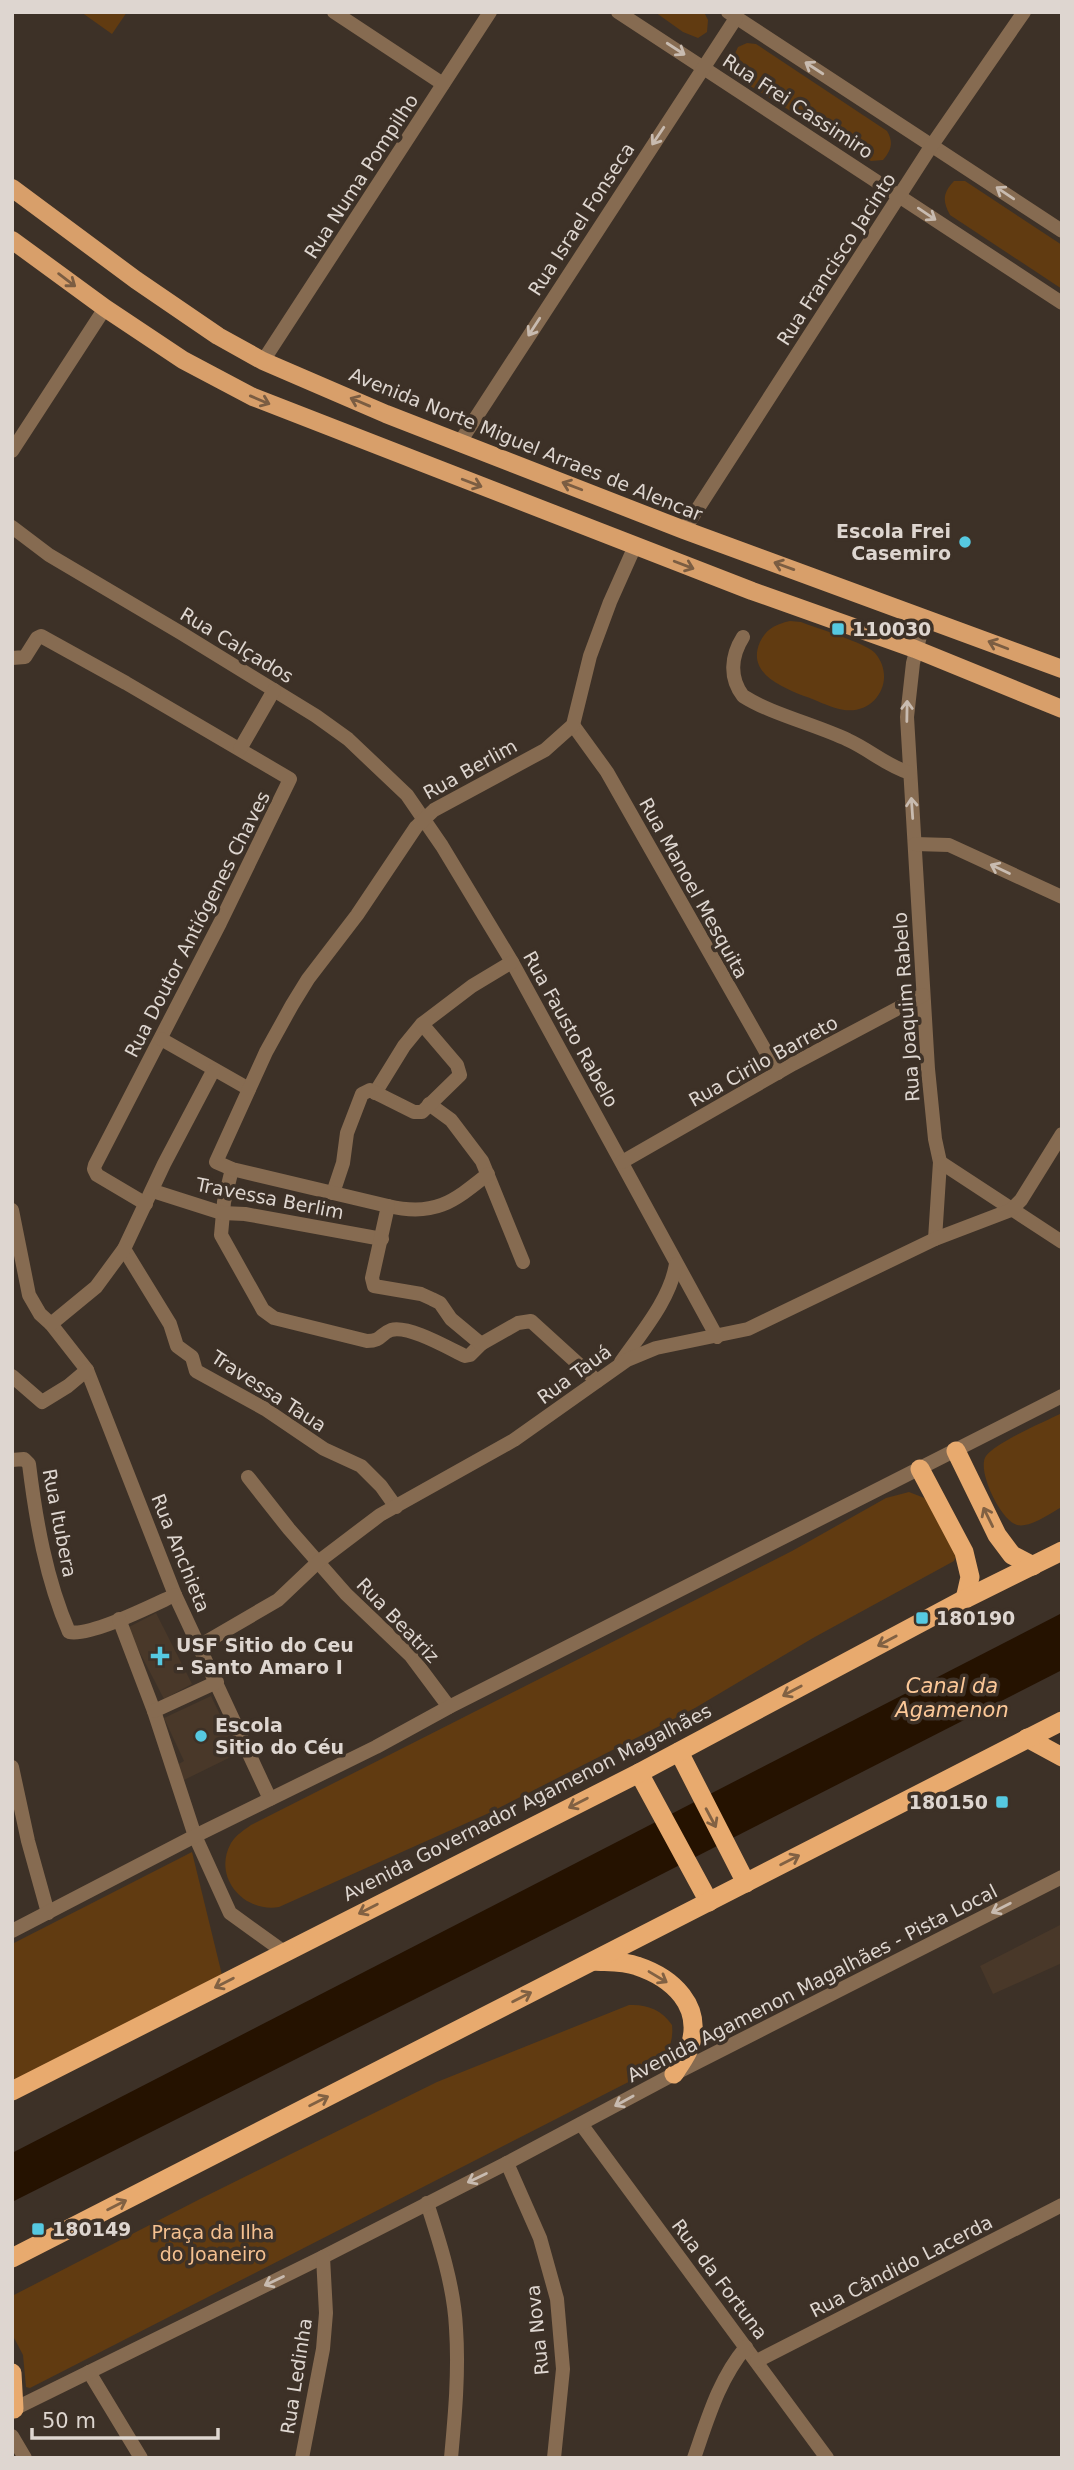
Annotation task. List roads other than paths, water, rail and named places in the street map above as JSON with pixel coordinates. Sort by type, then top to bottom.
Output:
[{"type":"highway","points":[[956,1451],[996,1535],[1012,1555],[1033,1566]]},
{"type":"highway","points":[[920,1469],[964,1552],[970,1577],[964,1599]]},
{"type":"highway","name":"Avenida Governador Agamenon Magalhães","points":[[12,2091],[639,1773],[964,1599],[1062,1551]]},
{"type":"highway","points":[[12,2258],[1062,1721]]},
{"type":"highway","points":[[1027,1738],[1062,1756]]},
{"type":"highway","points":[[679,1752],[746,1883]]},
{"type":"highway","points":[[639,1773],[709,1902]]},
{"type":"highway","points":[[593,1961],[636,1965],[674,1987],[688,2003],[694,2018],[693,2034],[690,2049],[674,2074]]},
{"type":"highway","points":[[12,2373],[13,2410]]},
{"type":"main road","name":"Avenida Norte Miguel Arraes de Alencar","points":[[12,188],[146,287],[218,336],[263,360],[386,414],[684,530],[1062,669]]},
{"type":"main road","points":[[12,240],[105,308],[183,360],[253,397],[635,546],[915,649],[1062,709]]},
{"type":"street","points":[[334,12],[443,84]]},
{"type":"street","name":"Rua Numa Pompilho","points":[[263,360],[490,12]]},
{"type":"street","name":"Rua Frei Cassimiro","points":[[618,12],[1062,303]]},
{"type":"street","name":"Rua Francisco Jacinto","points":[[684,530],[932,145],[1024,12]]},
{"type":"street","points":[[732,15],[1062,231]]},
{"type":"street","name":"Rua Israel Fonseca","points":[[460,442],[704,67],[732,15]]},
{"type":"street","points":[[12,452],[105,308]]},
{"type":"street","name":"Rua Calçados","points":[[12,527],[49,555],[316,716],[348,739],[394,782],[424,817]]},
{"type":"street","points":[[573,725],[590,656],[635,546]]},
{"type":"street","name":"Rua Joaquim Rabelo","points":[[925,617],[915,649],[907,704],[930,1094],[940,1162],[935,1239]]},
{"type":"street","name":"Rua Doutor Antiógenes Chaves","points":[[12,658],[25,657],[41,636],[289,779],[289,784],[94,1169],[104,1180],[150,1197]]},
{"type":"street","points":[[743,637],[737,646],[733,668],[735,683],[743,696],[863,746],[888,765],[909,773]]},
{"type":"street","points":[[240,749],[274,690]]},
{"type":"street","name":"Rua Berlim","points":[[232,1169],[217,1163],[217,1156],[266,1052],[308,979],[357,915],[403,844],[424,817],[545,750],[573,725]]},
{"type":"street","name":"Rua Manoel Mesquita","points":[[573,725],[607,772],[778,1073]]},
{"type":"street","name":"Rua Fausto Rabelo","points":[[424,817],[512,962],[717,1337]]},
{"type":"street","points":[[915,844],[949,845],[1062,897]]},
{"type":"street","points":[[333,1193],[343,1163],[347,1133],[370,1092],[404,1046],[422,1024],[472,986],[512,962]]},
{"type":"street","name":"Rua Cirilo Barreto","points":[[622,1162],[778,1073],[923,995]]},
{"type":"street","points":[[370,1092],[417,1113],[422,1112],[457,1079],[460,1070],[422,1024]]},
{"type":"street","points":[[161,1039],[213,1071],[249,1089]]},
{"type":"street","points":[[51,1324],[96,1287],[124,1249],[164,1164],[213,1071]]},
{"type":"street","points":[[429,1104],[444,1113],[459,1129],[482,1161],[523,1262]]},
{"type":"street","points":[[1011,1210],[1021,1199],[1062,1134]]},
{"type":"street","points":[[940,1162],[1062,1242]]},
{"type":"street","points":[[488,1174],[453,1201],[415,1211],[232,1169],[220,1230],[223,1241],[258,1303],[274,1318],[367,1341],[379,1339],[389,1330],[397,1330],[430,1338],[465,1356],[470,1355],[481,1344],[519,1324],[531,1321],[597,1381]]},
{"type":"street","name":"Travessa Berlim","points":[[150,1197],[222,1213],[245,1214],[382,1239]]},
{"type":"street","points":[[388,1206],[372,1278],[374,1286],[421,1294],[440,1303],[452,1319],[481,1344]]},
{"type":"street","name":"Rua Anchieta","points":[[12,1210],[29,1295],[40,1314],[87,1370],[175,1595],[270,1799]]},
{"type":"street","name":"Rua Tauá","points":[[199,1646],[278,1600],[346,1538],[380,1515],[514,1440],[618,1366],[641,1353],[748,1329],[935,1239],[1011,1210]]},
{"type":"street","name":"Travessa Taua","points":[[124,1249],[170,1324],[177,1346],[192,1357],[196,1371],[265,1409],[324,1449],[361,1466],[382,1486],[396,1507]]},
{"type":"street","points":[[618,1366],[668,1289],[676,1264]]},
{"type":"street","points":[[12,1376],[42,1402],[87,1370]]},
{"type":"street","points":[[12,1931],[1062,1396]]},
{"type":"street","name":"Rua Itubera","points":[[19,1460],[29,1466],[42,1547],[68,1630],[71,1633],[119,1619]]},
{"type":"street","name":"Rua Beatriz","points":[[248,1476],[346,1594],[411,1656],[449,1707]]},
{"type":"street","points":[[175,1595],[119,1619],[154,1711],[195,1836],[230,1913],[284,1952]]},
{"type":"street","points":[[154,1711],[217,1682]]},
{"type":"street","points":[[12,1767],[28,1841],[48,1913]]},
{"type":"street","name":"Avenida Agamenon Magalhães - Pista Local","points":[[581,2124],[1062,1877]]},
{"type":"street","points":[[13,2410],[323,2258],[581,2124]]},
{"type":"street","name":"Rua da Fortuna","points":[[581,2124],[827,2458]]},
{"type":"street","name":"Rua Nova","points":[[508,2163],[540,2238],[557,2299],[563,2369],[555,2458]]},
{"type":"street","points":[[427,2203],[445,2260],[456,2326],[457,2396],[451,2458]]},
{"type":"street","name":"Rua Cândido Lacerda","points":[[757,2361],[1062,2205]]},
{"type":"street","name":"Rua Ledinha","points":[[302,2458],[323,2349],[326,2314],[323,2258]]},
{"type":"street","points":[[694,2458],[722,2382],[746,2347]]},
{"type":"street","points":[[89,2372],[141,2458]]},
{"type":"street","points":[[12,2436],[25,2458]]},
{"type":"water","name":"Canal da Agamenon","points":[[1062,1613],[1062,1670],[12,2202],[12,2153]]},
{"type":"place","name":"Escola Frei Casemiro","points":[[965,542]]},
{"type":"place","name":"110030","points":[[838,629]]},
{"type":"place","name":"180190","points":[[922,1618]]},
{"type":"place","name":"USF Sitio do Ceu - Santo Amaro I","points":[[160,1656]]},
{"type":"place","name":"Escola Sitio do Céu","points":[[201,1736]]},
{"type":"place","name":"180150","points":[[1002,1802]]},
{"type":"place","name":"180149","points":[[38,2229]]},
{"type":"park label","name":"Praça da Ilha do Joaneiro","points":[[213,2243]]}]
